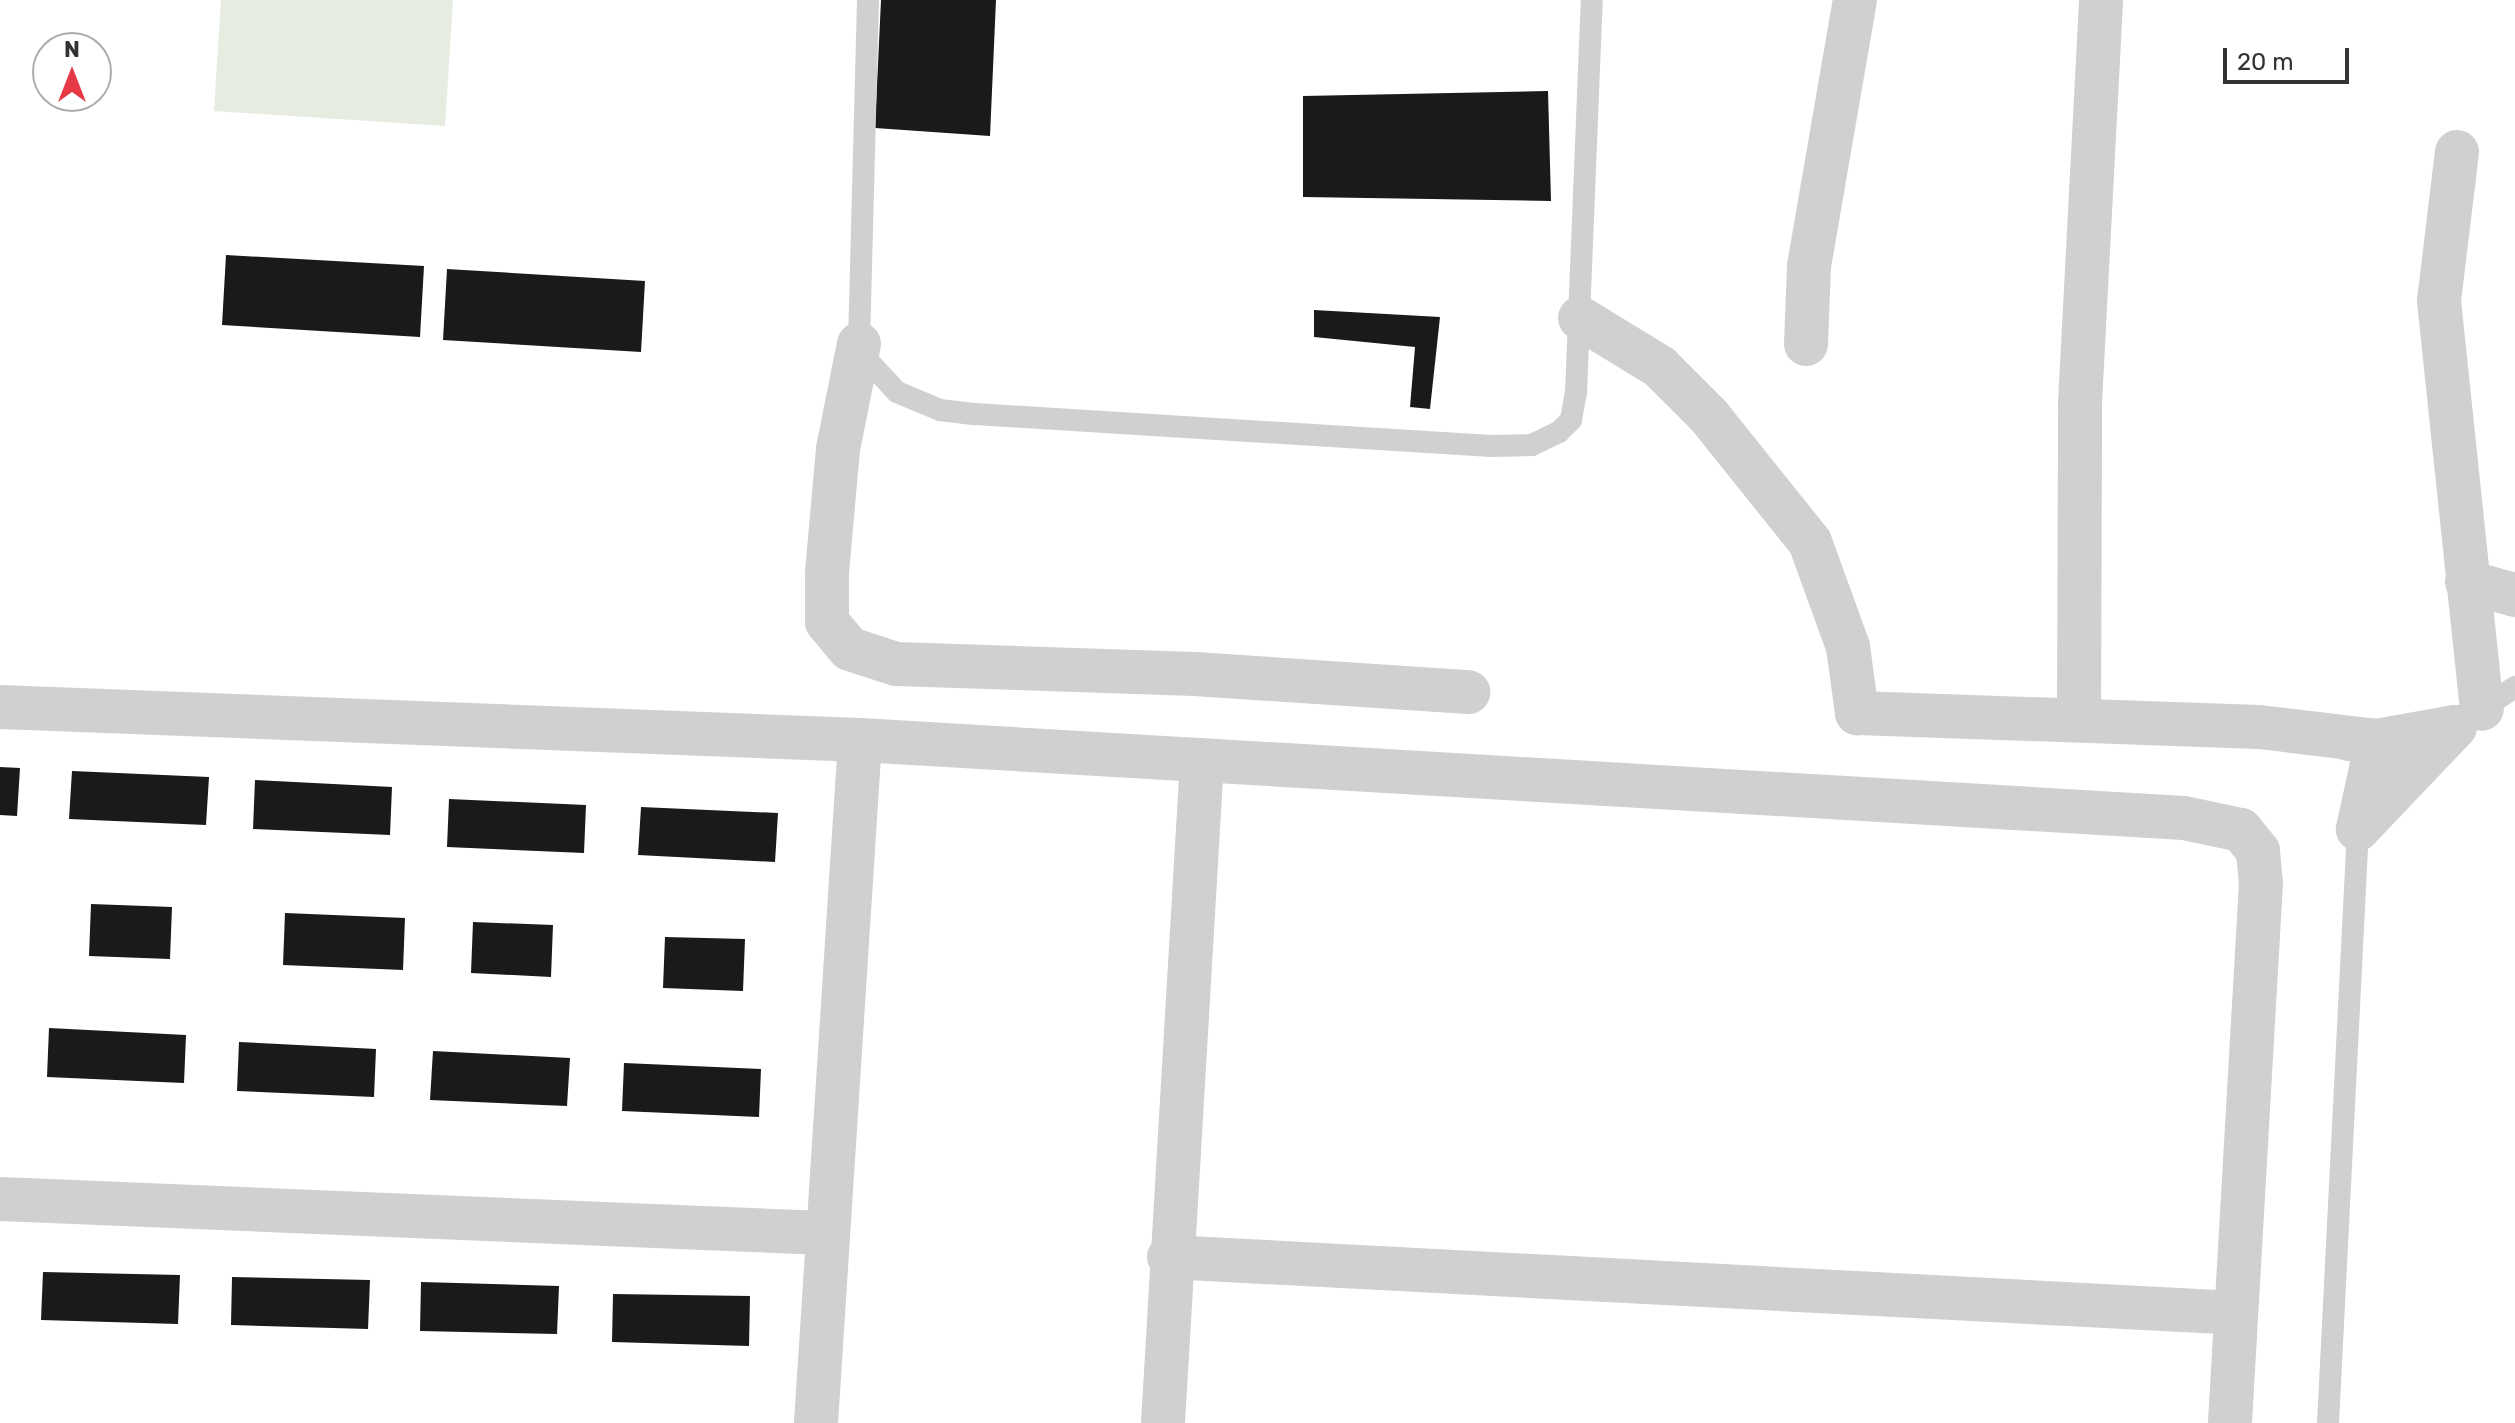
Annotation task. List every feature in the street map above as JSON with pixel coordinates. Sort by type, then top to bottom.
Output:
[{"type":"street","points":[[1806,344],[1809,266],[1855,0]]},
{"type":"street","points":[[2079,720],[2080,403],[2101,0]]},
{"type":"street","points":[[1580,318],[1660,367],[1709,416],[1810,542],[1848,647],[1857,713],[2259,727],[2377,741],[2484,708],[2467,582],[2451,384],[2439,301],[2457,152]]},
{"type":"street","points":[[859,344],[838,449],[827,573],[827,622],[850,649],[896,664],[1195,674],[1468,692]]},
{"type":"street","points":[[2467,582],[2515,595]]},
{"type":"street","points":[[0,707],[860,740],[2184,818],[2241,830],[2258,851],[2261,883],[2230,1423]]},
{"type":"street","points":[[816,1423],[825,1233],[860,740]]},
{"type":"street","points":[[2358,829],[2377,741]]},
{"type":"street","points":[[1163,1423],[1169,1257],[1202,760]]},
{"type":"street","points":[[0,1199],[825,1233]]},
{"type":"street","points":[[1169,1257],[2236,1313]]},
{"type":"lane","points":[[868,0],[859,344],[869,362],[897,392],[940,410],[1518,446],[1559,432],[1571,420],[1580,318],[1592,0]]},
{"type":"lane","points":[[2328,1423],[2358,829],[2484,708]]},
{"type":"shaded area","points":[[221,0],[453,0],[445,126],[214,111]]},
{"type":"building","points":[[881,0],[996,0],[990,136],[875,128]]},
{"type":"building","points":[[1548,91],[1551,201],[1303,197],[1303,96]]},
{"type":"building","points":[[226,255],[424,266],[420,337],[222,325]]},
{"type":"building","points":[[447,269],[645,281],[641,352],[443,340]]},
{"type":"building","points":[[1314,310],[1440,317],[1430,409],[1410,407],[1415,347],[1314,337]]},
{"type":"building","points":[[0,767],[20,768],[17,816],[0,815]]},
{"type":"building","points":[[72,771],[209,777],[206,825],[69,819]]},
{"type":"building","points":[[255,780],[392,787],[390,835],[253,829]]},
{"type":"building","points":[[449,799],[586,805],[584,853],[447,847]]},
{"type":"building","points":[[641,807],[778,813],[775,862],[638,855]]},
{"type":"building","points":[[91,904],[172,907],[170,959],[89,956]]},
{"type":"building","points":[[285,913],[405,918],[403,970],[283,965]]},
{"type":"building","points":[[473,922],[553,925],[551,977],[471,973]]},
{"type":"building","points":[[665,937],[745,939],[743,991],[663,988]]},
{"type":"building","points":[[49,1028],[186,1035],[184,1083],[47,1077]]},
{"type":"building","points":[[239,1042],[376,1049],[374,1097],[237,1091]]},
{"type":"building","points":[[433,1051],[570,1058],[567,1106],[430,1100]]},
{"type":"building","points":[[624,1063],[761,1069],[759,1117],[622,1111]]},
{"type":"building","points":[[43,1272],[180,1275],[178,1324],[41,1320]]},
{"type":"building","points":[[232,1277],[370,1280],[368,1329],[231,1325]]},
{"type":"building","points":[[421,1282],[559,1286],[557,1334],[420,1331]]},
{"type":"building","points":[[613,1294],[750,1296],[749,1346],[612,1342]]}]
